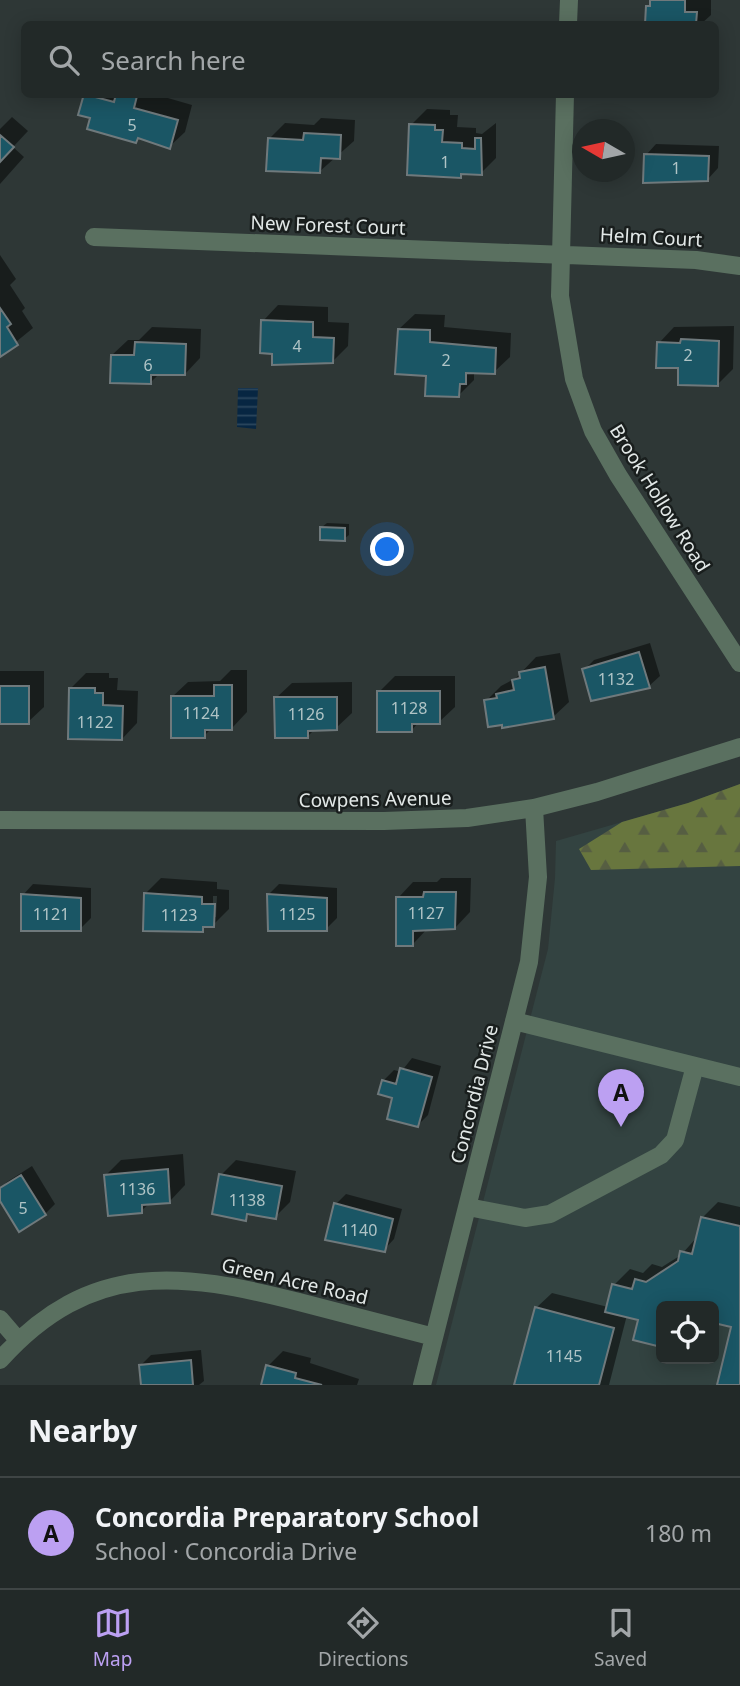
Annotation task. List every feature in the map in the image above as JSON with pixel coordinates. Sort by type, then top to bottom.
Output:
[{"type":"street","points":[[568,21],[569,0]]},
{"type":"street","name":"Brook Hollow Road","points":[[565,98],[560,254],[564,330],[573,379],[593,431],[740,663]]},
{"type":"street","name":"New Forest Court","points":[[94,237],[560,254]]},
{"type":"street","name":"Helm Court","points":[[560,254],[696,260],[740,267]]},
{"type":"street","name":"Cowpens Avenue","points":[[0,820],[430,821],[534,808],[643,780],[740,747]]},
{"type":"street","name":"Concordia Drive","points":[[422,1385],[529,962],[536,917],[538,877],[534,808]]},
{"type":"street","points":[[514,1021],[740,1077]]},
{"type":"street","points":[[468,1207],[525,1218],[550,1214],[661,1155],[674,1140],[695,1066]]},
{"type":"street","name":"Green Acre Road","points":[[0,1360],[18,1340],[47,1317],[86,1297],[123,1283],[157,1278],[232,1285],[434,1337]]},
{"type":"street","points":[[0,1319],[18,1340]]},
{"type":"shaded area","points":[[740,784],[740,1385],[436,1385],[548,949],[556,841],[688,803]]},
{"type":"green space","points":[[740,784],[740,866],[591,870],[579,849],[622,822],[688,803]]},
{"type":"water","points":[[238,388],[258,388],[256,429],[237,427]]},
{"type":"building","points":[[650,0],[685,0],[685,12],[697,12],[696,21],[645,21],[646,6],[650,6]]},
{"type":"building","points":[[83,98],[114,102],[115,98],[136,98],[134,108],[178,120],[170,149],[138,138],[136,143],[87,129],[90,118],[78,115]]},
{"type":"building","points":[[409,124],[435,125],[435,130],[443,130],[442,142],[462,143],[462,148],[475,149],[475,138],[481,138],[482,175],[461,174],[461,178],[407,175]]},
{"type":"building","points":[[304,133],[341,135],[340,159],[321,158],[320,173],[266,171],[268,138],[303,140]]},
{"type":"building","points":[[0,135],[14,147],[0,162]]},
{"type":"building","points":[[644,154],[709,156],[708,181],[643,183]]},
{"type":"building","points":[[0,308],[11,324],[7,327],[18,345],[0,357]]},
{"type":"building","points":[[261,320],[313,322],[313,337],[334,338],[333,363],[272,365],[272,354],[260,353]]},
{"type":"building","points":[[398,329],[430,330],[430,342],[496,348],[495,374],[466,373],[466,384],[460,384],[459,397],[425,396],[426,376],[395,374]]},
{"type":"building","points":[[681,339],[719,341],[718,386],[678,385],[678,368],[656,368],[657,342],[680,343]]},
{"type":"building","points":[[135,342],[186,344],[185,375],[151,375],[151,384],[110,383],[111,355],[134,355]]},
{"type":"building","points":[[320,527],[345,528],[345,541],[320,540]]},
{"type":"building","points":[[639,652],[650,688],[591,701],[582,669]]},
{"type":"building","points":[[545,667],[554,719],[502,728],[502,725],[488,727],[484,700],[497,698],[496,694],[514,690],[512,680],[520,678],[519,672]]},
{"type":"building","points":[[214,685],[232,685],[232,730],[205,730],[205,738],[171,738],[171,696],[214,696]]},
{"type":"building","points":[[0,686],[29,686],[29,724],[0,724]]},
{"type":"building","points":[[69,688],[95,688],[95,693],[103,693],[103,705],[123,706],[122,740],[68,739]]},
{"type":"building","points":[[377,691],[440,691],[440,724],[412,724],[412,732],[377,732]]},
{"type":"building","points":[[274,697],[337,697],[337,730],[308,731],[308,738],[275,738]]},
{"type":"building","points":[[424,892],[456,892],[455,929],[413,931],[413,946],[396,946],[396,897],[423,897]]},
{"type":"building","points":[[144,893],[202,897],[202,904],[215,904],[214,927],[203,927],[203,932],[143,931]]},
{"type":"building","points":[[21,894],[81,898],[81,931],[21,931]]},
{"type":"building","points":[[267,894],[327,898],[327,931],[268,931]]},
{"type":"building","points":[[400,1068],[432,1077],[418,1127],[387,1119],[392,1098],[378,1094],[382,1080],[396,1084]]},
{"type":"building","points":[[168,1169],[170,1203],[142,1205],[142,1213],[108,1216],[104,1175]]},
{"type":"building","points":[[219,1174],[282,1186],[276,1219],[247,1214],[246,1221],[212,1214]]},
{"type":"building","points":[[21,1175],[46,1215],[19,1232],[0,1201],[0,1188]]},
{"type":"building","points":[[334,1203],[393,1219],[385,1252],[325,1240]]},
{"type":"building","points":[[701,1217],[740,1226],[740,1385],[717,1385],[731,1327],[719,1324],[719,1301],[656,1301],[656,1346],[633,1340],[638,1320],[605,1312],[612,1284],[632,1289],[635,1279],[646,1282],[678,1261],[680,1251],[692,1254]]},
{"type":"building","points":[[535,1307],[614,1328],[599,1385],[514,1385]]},
{"type":"building","points":[[191,1360],[193,1385],[141,1385],[139,1365]]},
{"type":"building","points":[[266,1365],[296,1373],[295,1378],[322,1385],[261,1385]]},
{"type":"place","name":"Concordia Preparatory School","points":[[621,1127]]}]
